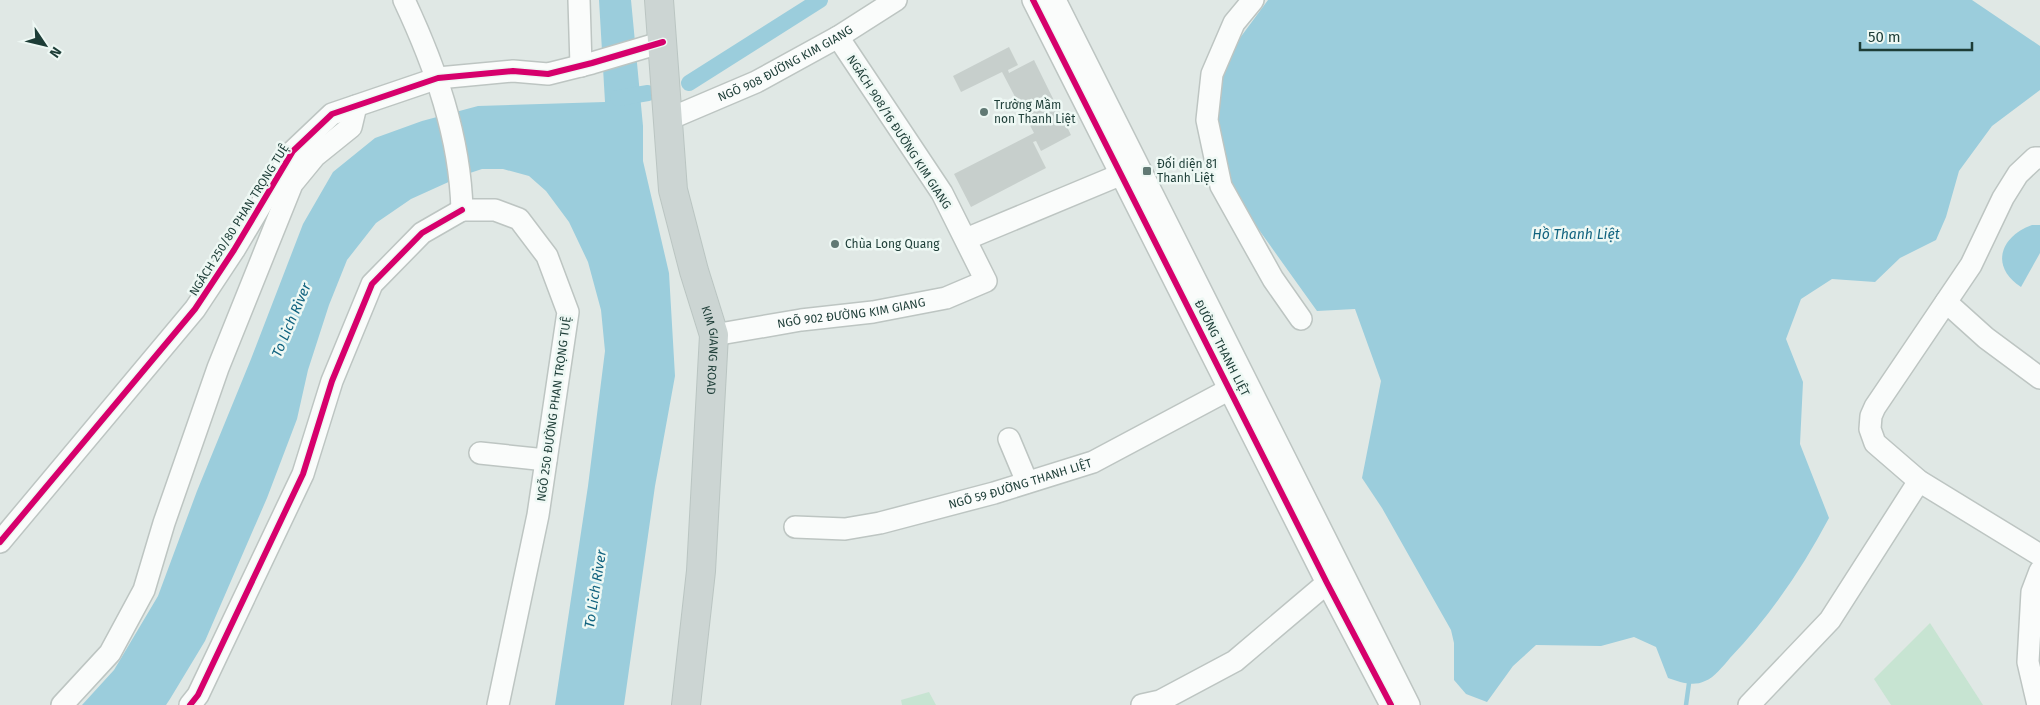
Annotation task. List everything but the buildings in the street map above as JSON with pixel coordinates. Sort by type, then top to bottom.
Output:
[{"type":"main road","name":"KIM GIANG ROAD","points":[[659,0],[651,45],[669,118],[673,190],[694,271],[714,335],[701,571],[686,705]]},
{"type":"street","points":[[190,705],[198,695],[271,545],[303,474],[332,381],[372,284],[422,233],[462,210],[461,182],[444,98],[438,78],[404,0]]},
{"type":"street","points":[[579,0],[587,65]]},
{"type":"street","name":"NGÕ 908 ĐƯỜNG KIM GIANG","points":[[669,118],[756,82],[838,37],[896,0]]},
{"type":"street","name":"ĐƯỜNG THANH LIỆT","points":[[1033,0],[1327,583],[1391,705]]},
{"type":"street","name":"ĐƯỜNG THANH LIỆT","points":[[1055,0],[1409,705]]},
{"type":"street","points":[[1253,0],[1234,23],[1212,74],[1206,120],[1221,186],[1273,279],[1300,319]]},
{"type":"street","name":"NGÁCH 908/16 ĐƯỜNG KIM GIANG","points":[[838,37],[942,193],[986,281]]},
{"type":"street","name":"NGÁCH 250/80 PHAN TRỌNG TUỆ","points":[[0,542],[195,309],[234,250],[293,151],[332,114],[438,78],[513,71],[548,74],[587,65],[651,45]]},
{"type":"street","points":[[62,705],[110,653],[144,590],[164,523],[218,368],[292,184],[315,156],[351,127],[356,106]]},
{"type":"street","points":[[2040,158],[2035,158],[2018,174],[2003,198],[1971,265],[1875,407],[1871,416],[1870,429],[1875,443],[1919,481],[2040,555]]},
{"type":"street","points":[[966,239],[1122,174]]},
{"type":"street","name":"NGÕ 250 ĐƯỜNG PHAN TRỌNG TUỆ","points":[[462,210],[495,210],[519,219],[547,256],[568,312],[538,515],[498,705]]},
{"type":"street","name":"NGÕ 902 ĐƯỜNG KIM GIANG","points":[[714,335],[801,320],[873,312],[946,298],[986,281]]},
{"type":"street","points":[[1946,302],[1986,338],[2040,378]]},
{"type":"street","name":"NGÕ 59 ĐƯỜNG THANH LIỆT","points":[[795,527],[845,529],[880,523],[1093,462],[1230,388]]},
{"type":"street","points":[[1009,439],[1027,482]]},
{"type":"street","points":[[480,453],[546,460]]},
{"type":"street","points":[[1749,705],[1830,620],[1919,481]]},
{"type":"street","points":[[2038,705],[2028,662],[2032,592],[2040,571]]},
{"type":"street","points":[[1142,705],[1160,701],[1235,661],[1327,583]]},
{"type":"green space","points":[[1930,623],[1983,705],[1891,705],[1874,679]]},
{"type":"green space","points":[[929,692],[936,705],[902,705],[901,700]]},
{"type":"water","name":"To Lich River","points":[[599,0],[631,0],[643,126],[643,161],[669,273],[675,376],[655,486],[624,705],[555,705],[588,486],[605,351],[601,310],[588,262],[569,222],[546,191],[529,176],[503,169],[482,169],[411,199],[376,223],[347,260],[329,305],[308,370],[297,419],[267,498],[205,641],[166,705],[82,705],[114,670],[158,596],[197,491],[303,224],[333,172],[375,138],[422,121],[478,106],[605,102]]},
{"type":"water","name":"Hồ Thanh Liệt","points":[[1268,0],[1972,0],[2040,46],[2040,90],[1992,126],[1959,171],[1946,217],[1936,240],[1900,258],[1875,282],[1832,279],[1801,299],[1786,339],[1803,382],[1800,444],[1829,518],[1808,555],[1772,609],[1722,668],[1708,679],[1700,683],[1691,684],[1668,678],[1656,647],[1634,637],[1601,646],[1536,645],[1513,666],[1487,702],[1466,694],[1454,680],[1454,643],[1451,630],[1382,508],[1362,478],[1381,381],[1355,309],[1317,311],[1244,209],[1224,165],[1213,106],[1234,46]]},
{"type":"water","points":[[2032,225],[2040,225],[2040,253],[2021,287],[2011,279],[2005,270],[2002,261],[2003,252],[2006,244],[2013,236]]},
{"type":"waterway","points":[[689,83],[820,0]]},
{"type":"waterway","points":[[618,98],[648,93]]},
{"type":"waterway","points":[[1686,705],[1689,683]]},
{"type":"cycle path","points":[[1033,0],[1327,583],[1391,705]]},
{"type":"cycle path","points":[[0,542],[195,309],[234,250],[293,151],[332,114],[438,78],[513,71],[548,74],[663,42]]},
{"type":"cycle path","points":[[190,705],[198,695],[303,474],[332,381],[372,284],[422,233],[462,210]]},
{"type":"place","name":"Trường Mầm non Thanh Liệt","points":[[984,112]]},
{"type":"place","name":"Đối diện 81 Thanh Liệt","points":[[1147,171]]},
{"type":"place","name":"Chùa Long Quang","points":[[835,244]]}]
